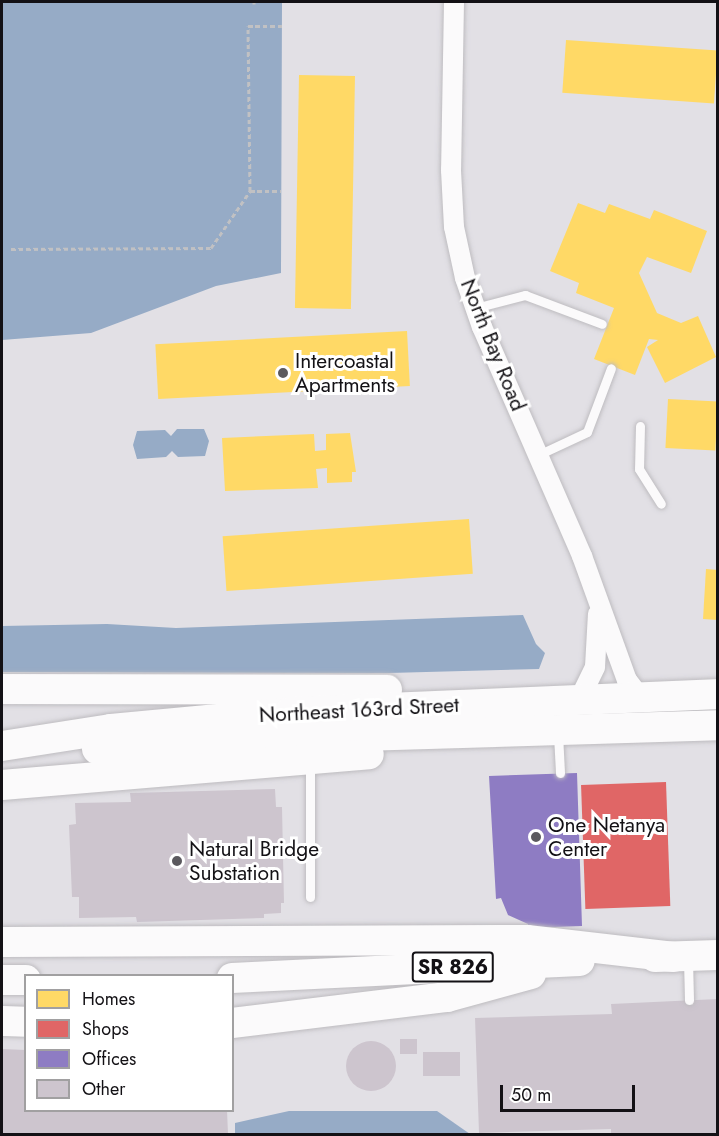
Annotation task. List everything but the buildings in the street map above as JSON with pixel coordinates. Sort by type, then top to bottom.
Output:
[{"type":"main road","points":[[2,689],[369,689],[579,700]]},
{"type":"main road","name":"Northeast 163rd Street","points":[[2,747],[111,729],[290,712],[717,694]]},
{"type":"main road","points":[[2,747],[110,749],[558,728],[717,725]]},
{"type":"main road","points":[[2,785],[438,748],[514,730]]},
{"type":"main road","points":[[2,942],[527,940],[681,956]]},
{"type":"main road","name":"SR 826","points":[[234,978],[717,955]]},
{"type":"main road","points":[[234,1023],[447,997],[583,960]]},
{"type":"main road","points":[[2,1021],[24,1022]]},
{"type":"street","name":"North Bay Road","points":[[454,2],[454,227],[475,308],[538,455],[626,677],[640,697]]},
{"type":"street","name":"North Bay Road","points":[[579,700],[595,667],[598,602]]},
{"type":"lane","points":[[475,308],[525,295],[602,324]]},
{"type":"lane","points":[[538,455],[587,432],[612,368]]},
{"type":"lane","points":[[640,426],[639,469],[661,504]]},
{"type":"lane","points":[[558,728],[560,773]]},
{"type":"lane","points":[[309,759],[310,897]]},
{"type":"lane","points":[[681,956],[689,1000]]},
{"type":"path","points":[[11,249],[211,248],[250,191],[248,26],[282,26]]},
{"type":"path","points":[[250,191],[281,191]]},
{"type":"water","points":[[2,2],[282,2],[281,273],[216,286],[91,333],[2,340]]},
{"type":"water","points":[[177,429],[204,429],[209,441],[205,456],[178,457],[172,451],[166,457],[137,459],[133,445],[137,431],[165,430],[171,436]]},
{"type":"water","points":[[523,615],[536,644],[545,653],[539,669],[389,673],[2,672],[2,626],[107,624],[176,628]]},
{"type":"water","points":[[289,1111],[437,1111],[470,1134],[235,1134],[235,1123]]},
{"type":"place","name":"Intercoastal Apartments","points":[[283,373]]},
{"type":"place","name":"One Netanya Center","points":[[536,837]]},
{"type":"place","name":"Natural Bridge Substation","points":[[177,861]]}]
